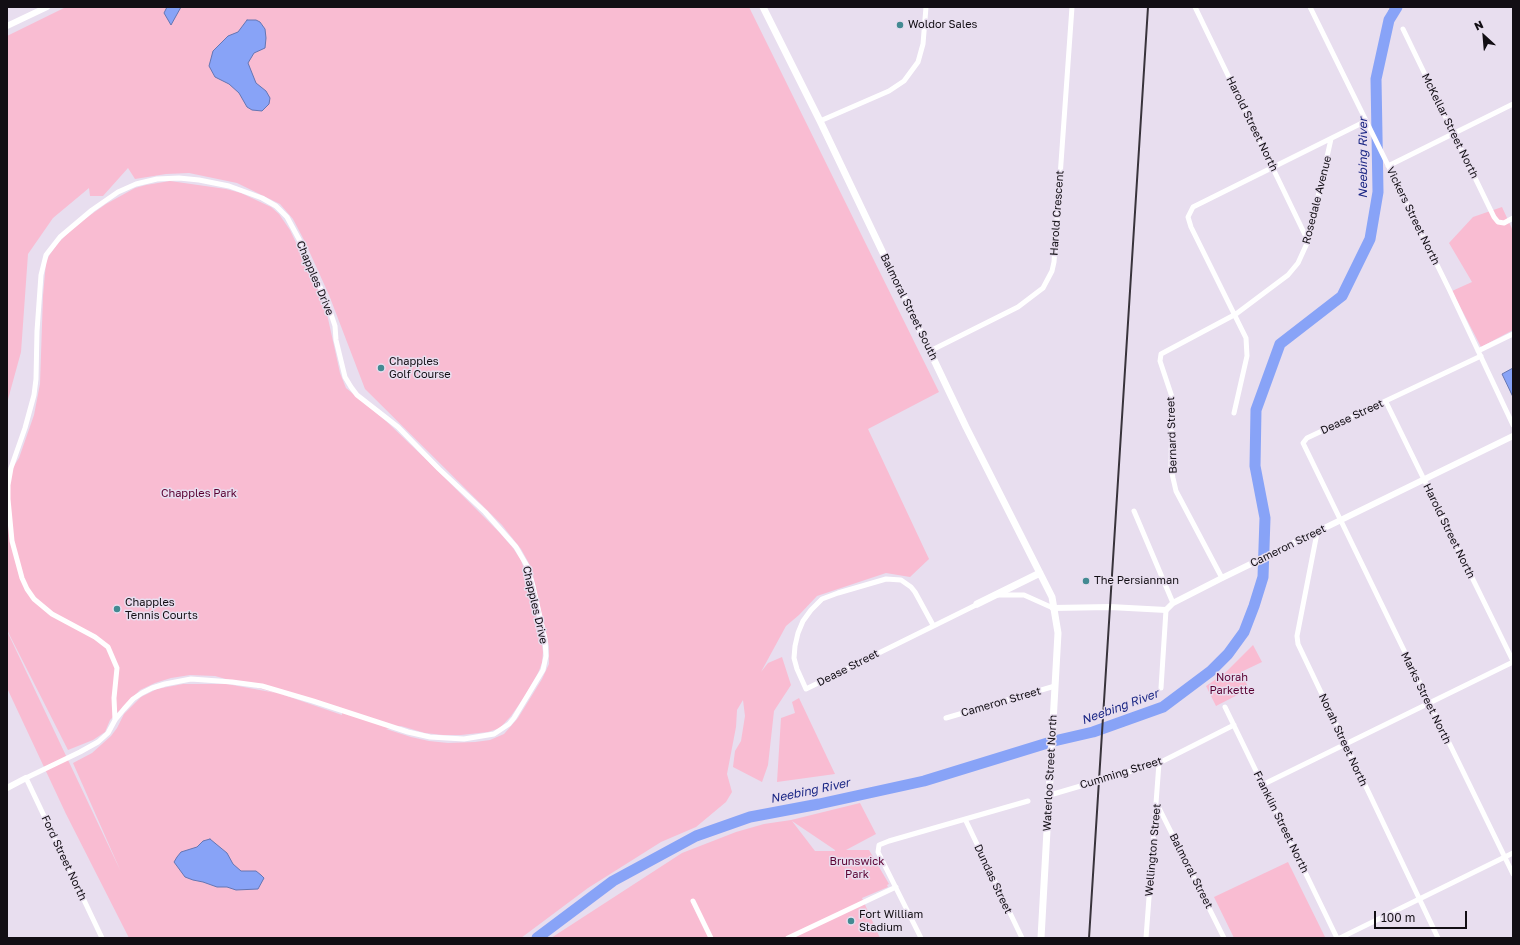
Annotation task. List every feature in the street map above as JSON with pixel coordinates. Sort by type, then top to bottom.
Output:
[{"type":"main road","name":"Balmoral Street South","points":[[763,7],[820,121],[966,427],[1052,597],[1053,608]]},
{"type":"main road","points":[[977,604],[1040,573]]},
{"type":"main road","name":"Waterloo Street North","points":[[1041,938],[1058,633],[1053,608]]},
{"type":"street","points":[[7,26],[47,7]]},
{"type":"street","points":[[820,121],[889,91],[904,81],[918,62],[923,44],[926,7]]},
{"type":"street","name":"Harold Crescent","points":[[930,350],[1018,308],[1043,288],[1052,271],[1054,262],[1072,7]]},
{"type":"street","name":"Harold Street North","points":[[1195,7],[1308,241]]},
{"type":"street","name":"Vickers Street North","points":[[1310,7],[1513,425]]},
{"type":"street","name":"McKellar Street North","points":[[1403,29],[1494,217],[1498,222],[1504,223],[1513,218]]},
{"type":"street","points":[[1387,163],[1453,134],[1513,104]]},
{"type":"street","points":[[1234,413],[1247,356],[1248,344],[1245,333],[1191,227],[1188,217],[1193,207],[1366,121]]},
{"type":"street","name":"Rosedale Avenue","points":[[1161,354],[1236,314],[1288,275],[1298,263],[1308,241],[1331,139]]},
{"type":"street","name":"Chapples Drive","points":[[26,778],[80,752],[104,738],[115,720],[133,699],[152,688],[180,681],[202,679],[262,686],[408,732],[430,737],[464,739],[494,734],[509,724],[536,683],[545,666],[545,639],[533,586],[527,566],[519,552],[485,512],[439,469],[398,427],[357,395],[351,387],[345,377],[328,305],[307,255],[290,221],[283,212],[272,203],[229,186],[199,180],[168,178],[151,180],[136,184],[109,198],[60,237],[49,250],[42,266],[36,331],[36,379],[34,395],[25,428],[11,468],[8,485],[8,506],[12,541],[22,578],[34,599],[52,614],[95,637],[108,647],[117,668],[114,698],[115,720]]},
{"type":"street","name":"Dease Street","points":[[1340,521],[1304,448],[1304,440],[1386,402],[1479,354],[1513,334]]},
{"type":"street","name":"Bernard Street","points":[[1161,354],[1160,361],[1172,397],[1171,468],[1176,491],[1222,578]]},
{"type":"street","name":"Harold Street North","points":[[1386,402],[1513,662]]},
{"type":"street","name":"Cameron Street","points":[[1166,610],[1173,603],[1222,578],[1513,436]]},
{"type":"street","points":[[1134,511],[1173,603]]},
{"type":"street","name":"Marks Street North","points":[[1340,521],[1513,874]]},
{"type":"street","name":"Norah Street North","points":[[1316,533],[1297,636],[1298,644],[1438,938]]},
{"type":"street","name":"Dease Street","points":[[933,625],[915,592],[901,580],[881,580],[838,593],[822,599],[810,610],[803,621],[795,646],[794,658],[797,669],[806,689],[933,625],[1000,595],[1024,595],[1053,608]]},
{"type":"street","points":[[1053,608],[1166,610],[1161,688]]},
{"type":"street","points":[[1262,785],[1513,662]]},
{"type":"street","name":"Cameron Street","points":[[946,718],[1055,686]]},
{"type":"street","name":"Franklin Street North","points":[[1225,707],[1337,938]]},
{"type":"street","name":"Cumming Street","points":[[1050,795],[1159,763],[1234,725]]},
{"type":"street","name":"Wellington Street","points":[[1146,938],[1159,763]]},
{"type":"street","points":[[7,788],[26,778]]},
{"type":"street","name":"Ford Street North","points":[[26,778],[102,938]]},
{"type":"street","points":[[921,938],[878,852],[879,845],[1028,801]]},
{"type":"street","name":"Balmoral Street","points":[[1157,805],[1224,938]]},
{"type":"street","name":"Dundas Street","points":[[965,819],[1022,938]]},
{"type":"street","points":[[1340,938],[1513,853]]},
{"type":"street","points":[[788,938],[896,887]]},
{"type":"street","points":[[693,901],[711,938]]},
{"type":"green space","name":"Chapples Golf Course","points":[[66,7],[749,7],[939,392],[868,429],[929,559],[910,577],[886,573],[817,596],[786,626],[761,672],[768,663],[782,657],[791,685],[774,711],[768,765],[762,782],[733,767],[735,751],[741,741],[745,716],[743,700],[737,710],[736,727],[727,774],[732,792],[726,802],[696,827],[661,842],[588,888],[521,938],[129,938],[66,814],[7,688],[7,631],[121,872],[73,763],[92,753],[111,736],[124,714],[141,697],[157,689],[183,684],[227,684],[276,693],[215,676],[190,675],[171,678],[140,690],[110,720],[105,732],[93,740],[68,750],[7,630],[7,477],[19,458],[34,415],[40,384],[43,296],[46,262],[59,242],[71,230],[106,204],[135,188],[170,181],[226,189],[241,193],[271,207],[279,214],[290,230],[316,285],[327,314],[340,373],[346,388],[386,421],[435,468],[500,533],[521,560],[543,652],[542,663],[538,673],[525,696],[511,716],[500,728],[488,732],[461,735],[425,733],[401,726],[386,729],[411,737],[448,743],[490,740],[504,734],[518,718],[542,679],[549,664],[549,646],[531,567],[521,549],[502,525],[365,389],[329,295],[293,219],[280,204],[237,183],[189,173],[166,174],[135,179],[128,168],[103,196],[90,196],[89,188],[53,218],[28,254],[21,352],[7,403],[7,36]],"holes":[[[281,694],[342,710],[342,715]]]},
{"type":"green space","points":[[1502,207],[1513,231],[1513,330],[1481,347],[1452,291],[1472,282],[1449,243],[1473,217]]},
{"type":"green space","name":"Norah Parkette","points":[[1253,645],[1262,662],[1241,672],[1249,689],[1216,706],[1206,686],[1225,673]]},
{"type":"green space","points":[[799,698],[835,774],[777,782],[781,718],[795,713],[792,702]]},
{"type":"green space","name":"Brunswick Park","points":[[860,803],[876,834],[846,850],[869,850],[889,884],[887,885],[888,887],[862,898],[880,938],[551,938],[682,853],[736,832],[764,824],[791,820]],"holes":[[[792,821],[835,850],[815,851]]]},
{"type":"green space","points":[[1288,862],[1325,937],[1234,938],[1214,897]]},
{"type":"water","points":[[167,7],[181,7],[171,25],[164,13]]},
{"type":"water","points":[[1391,7],[1401,7],[1396,17],[1389,11]]},
{"type":"water","points":[[247,20],[256,20],[260,22],[265,29],[265,48],[254,53],[248,63],[256,83],[266,91],[270,98],[269,104],[262,111],[252,110],[247,107],[239,93],[229,84],[215,77],[209,66],[213,51],[228,36],[238,32]]},
{"type":"water","points":[[1513,368],[1513,397],[1502,374]]},
{"type":"water","points":[[210,839],[227,853],[233,864],[241,871],[256,871],[264,878],[258,889],[236,890],[227,887],[217,887],[185,877],[174,862],[177,857],[181,852],[197,847],[203,841]]},
{"type":"waterway","name":"Neebing River","points":[[537,938],[613,881],[696,836],[750,817],[819,804],[924,781],[1054,741],[1093,732],[1163,707],[1211,671],[1228,654],[1244,632],[1263,577],[1265,518],[1255,466],[1256,410],[1280,344],[1342,296],[1370,239],[1378,192],[1376,79],[1389,20],[1397,7]]},
{"type":"railway","points":[[1089,938],[1148,7]]},
{"type":"place","name":"Woldor Sales","points":[[900,25]]},
{"type":"place","name":"Chapples Golf Course","points":[[381,368]]},
{"type":"place","name":"The Persianman","points":[[1086,581]]},
{"type":"place","name":"Chapples Tennis Courts","points":[[117,609]]},
{"type":"place","name":"Fort William Stadium","points":[[851,921]]},
{"type":"park label","name":"Chapples Park","points":[[199,494]]}]
